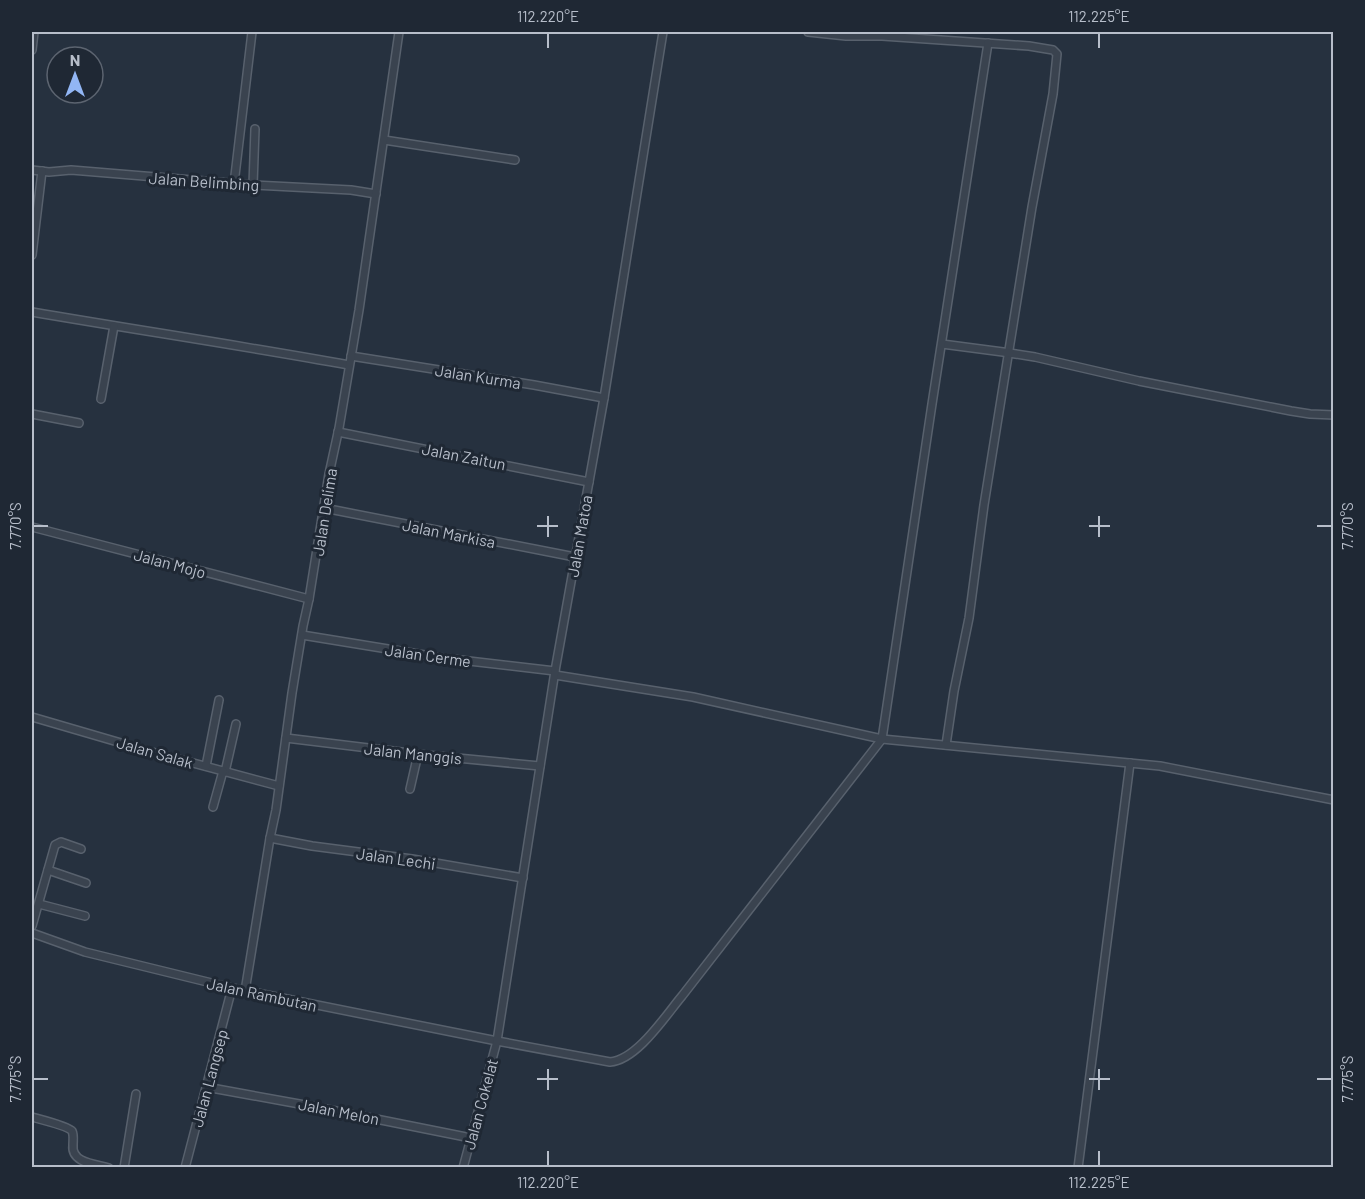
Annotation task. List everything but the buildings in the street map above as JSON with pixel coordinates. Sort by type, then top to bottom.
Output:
[{"type":"street","points":[[32,50],[34,32]]},
{"type":"street","points":[[234,184],[252,32]]},
{"type":"street","name":"Jalan Delima","points":[[245,991],[276,810],[292,693],[350,365],[399,32]]},
{"type":"street","name":"Jalan Matoa","points":[[496,1041],[555,673],[604,398],[663,32]]},
{"type":"street","points":[[808,32],[1045,48],[1057,54],[1053,94],[1032,207],[984,505],[969,618],[946,745]]},
{"type":"street","points":[[882,739],[988,43]]},
{"type":"street","points":[[253,185],[255,129]]},
{"type":"street","points":[[384,140],[515,160]]},
{"type":"street","name":"Jalan Belimbing","points":[[32,170],[71,170],[234,184],[351,190],[376,194]]},
{"type":"street","points":[[32,255],[42,171]]},
{"type":"street","points":[[32,312],[350,365]]},
{"type":"street","points":[[101,399],[114,326]]},
{"type":"street","points":[[942,344],[1008,352],[1292,411],[1334,415]]},
{"type":"street","name":"Jalan Kurma","points":[[351,356],[604,398]]},
{"type":"street","points":[[32,414],[79,423]]},
{"type":"street","name":"Jalan Zaitun","points":[[338,432],[589,482]]},
{"type":"street","name":"Jalan Markisa","points":[[324,508],[575,557]]},
{"type":"street","name":"Jalan Mojo","points":[[32,526],[309,599]]},
{"type":"street","name":"Jalan Cerme","points":[[302,635],[443,658],[555,673],[693,697],[882,739],[1160,766],[1334,800]]},
{"type":"street","points":[[206,766],[219,700]]},
{"type":"street","name":"Jalan Salak","points":[[32,717],[279,786]]},
{"type":"street","points":[[213,807],[237,724]]},
{"type":"street","name":"Jalan Manggis","points":[[286,738],[540,766]]},
{"type":"street","name":"Jalan Rambutan","points":[[32,933],[85,952],[245,991],[610,1062],[634,1050],[648,1037],[882,739]]},
{"type":"street","points":[[411,789],[418,754]]},
{"type":"street","points":[[1078,1167],[1130,762]]},
{"type":"street","name":"Jalan Lechi","points":[[270,838],[523,878]]},
{"type":"street","points":[[32,926],[57,843],[61,842],[81,849]]},
{"type":"street","points":[[48,870],[86,883]]},
{"type":"street","points":[[39,904],[85,916]]},
{"type":"street","name":"Jalan Langsep","points":[[185,1167],[232,988]]},
{"type":"street","name":"Jalan Cokelat","points":[[463,1167],[496,1041]]},
{"type":"street","name":"Jalan Melon","points":[[206,1087],[471,1138]]},
{"type":"street","points":[[124,1167],[136,1094]]},
{"type":"street","points":[[32,1117],[68,1128],[73,1135],[74,1155],[81,1160],[109,1167]]}]
